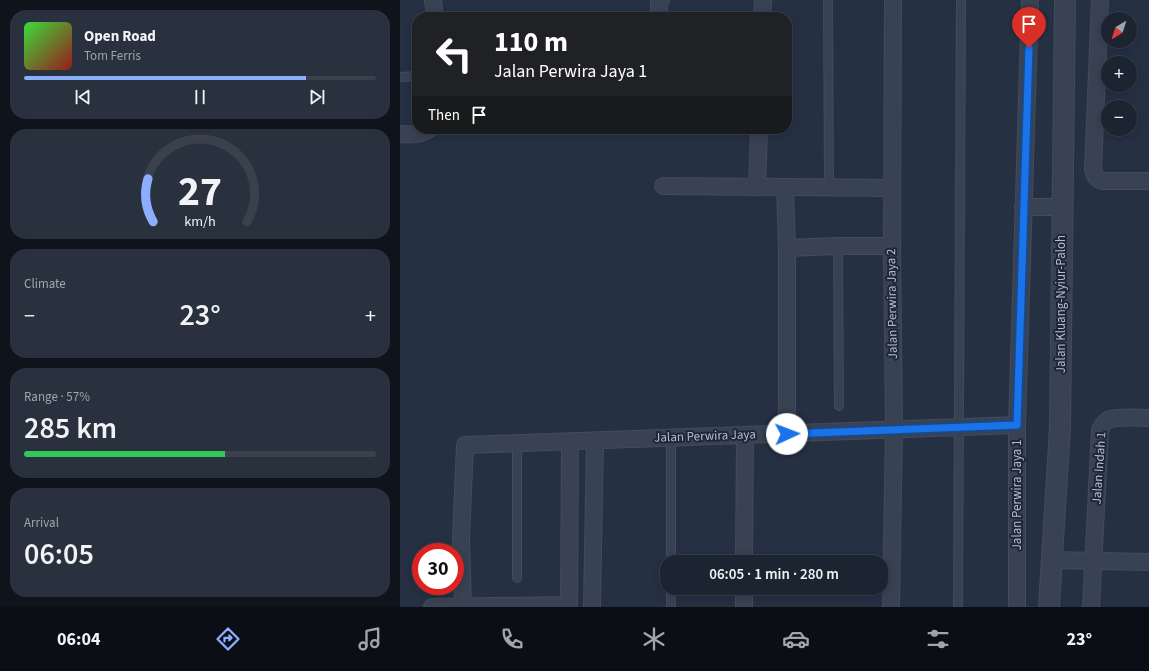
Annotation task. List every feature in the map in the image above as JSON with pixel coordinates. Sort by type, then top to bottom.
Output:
[{"type":"street","points":[[433,0],[434,12]]},
{"type":"street","points":[[660,12],[659,4],[661,0]]},
{"type":"street","points":[[762,0],[762,12]]},
{"type":"street","name":"Jalan Perwira Jaya 2","points":[[892,607],[894,429],[892,246],[893,0]]},
{"type":"street","name":"Jalan Perwira Jaya 1","points":[[1017,607],[1017,425],[1030,0]]},
{"type":"street","name":"Jalan Kluang-Nyiur-Paloh","points":[[1049,607],[1060,427],[1065,0]]},
{"type":"street","points":[[1100,0],[1093,170],[1095,177],[1098,180],[1103,181],[1149,181]]},
{"type":"street","points":[[400,134],[414,134]]},
{"type":"street","points":[[757,187],[758,134]]},
{"type":"street","points":[[663,186],[892,188]]},
{"type":"street","points":[[785,188],[787,248],[787,434]]},
{"type":"street","points":[[1023,207],[1062,207]]},
{"type":"street","points":[[787,248],[892,246]]},
{"type":"street","name":"Jalan Indah 1","points":[[1091,607],[1100,430],[1103,424],[1108,420],[1115,418],[1149,418]]},
{"type":"street","name":"Jalan Perwira Jaya","points":[[463,606],[461,538],[465,446],[1017,425]]},
{"type":"street","points":[[744,555],[745,435]]},
{"type":"street","points":[[592,607],[595,441]]},
{"type":"street","points":[[432,607],[569,606],[570,442]]},
{"type":"street","points":[[1052,560],[1149,562]]},
{"type":"street","points":[[744,595],[744,607]]},
{"type":"lane","points":[[828,0],[829,188]]},
{"type":"lane","points":[[958,607],[961,0]]},
{"type":"lane","points":[[400,77],[412,76]]},
{"type":"lane","points":[[838,246],[839,406]]},
{"type":"lane","points":[[671,438],[671,555]]},
{"type":"lane","points":[[517,444],[517,578]]},
{"type":"lane","points":[[671,595],[671,607]]},
{"type":"route","points":[[787,434],[1017,425],[1029,48]]}]
